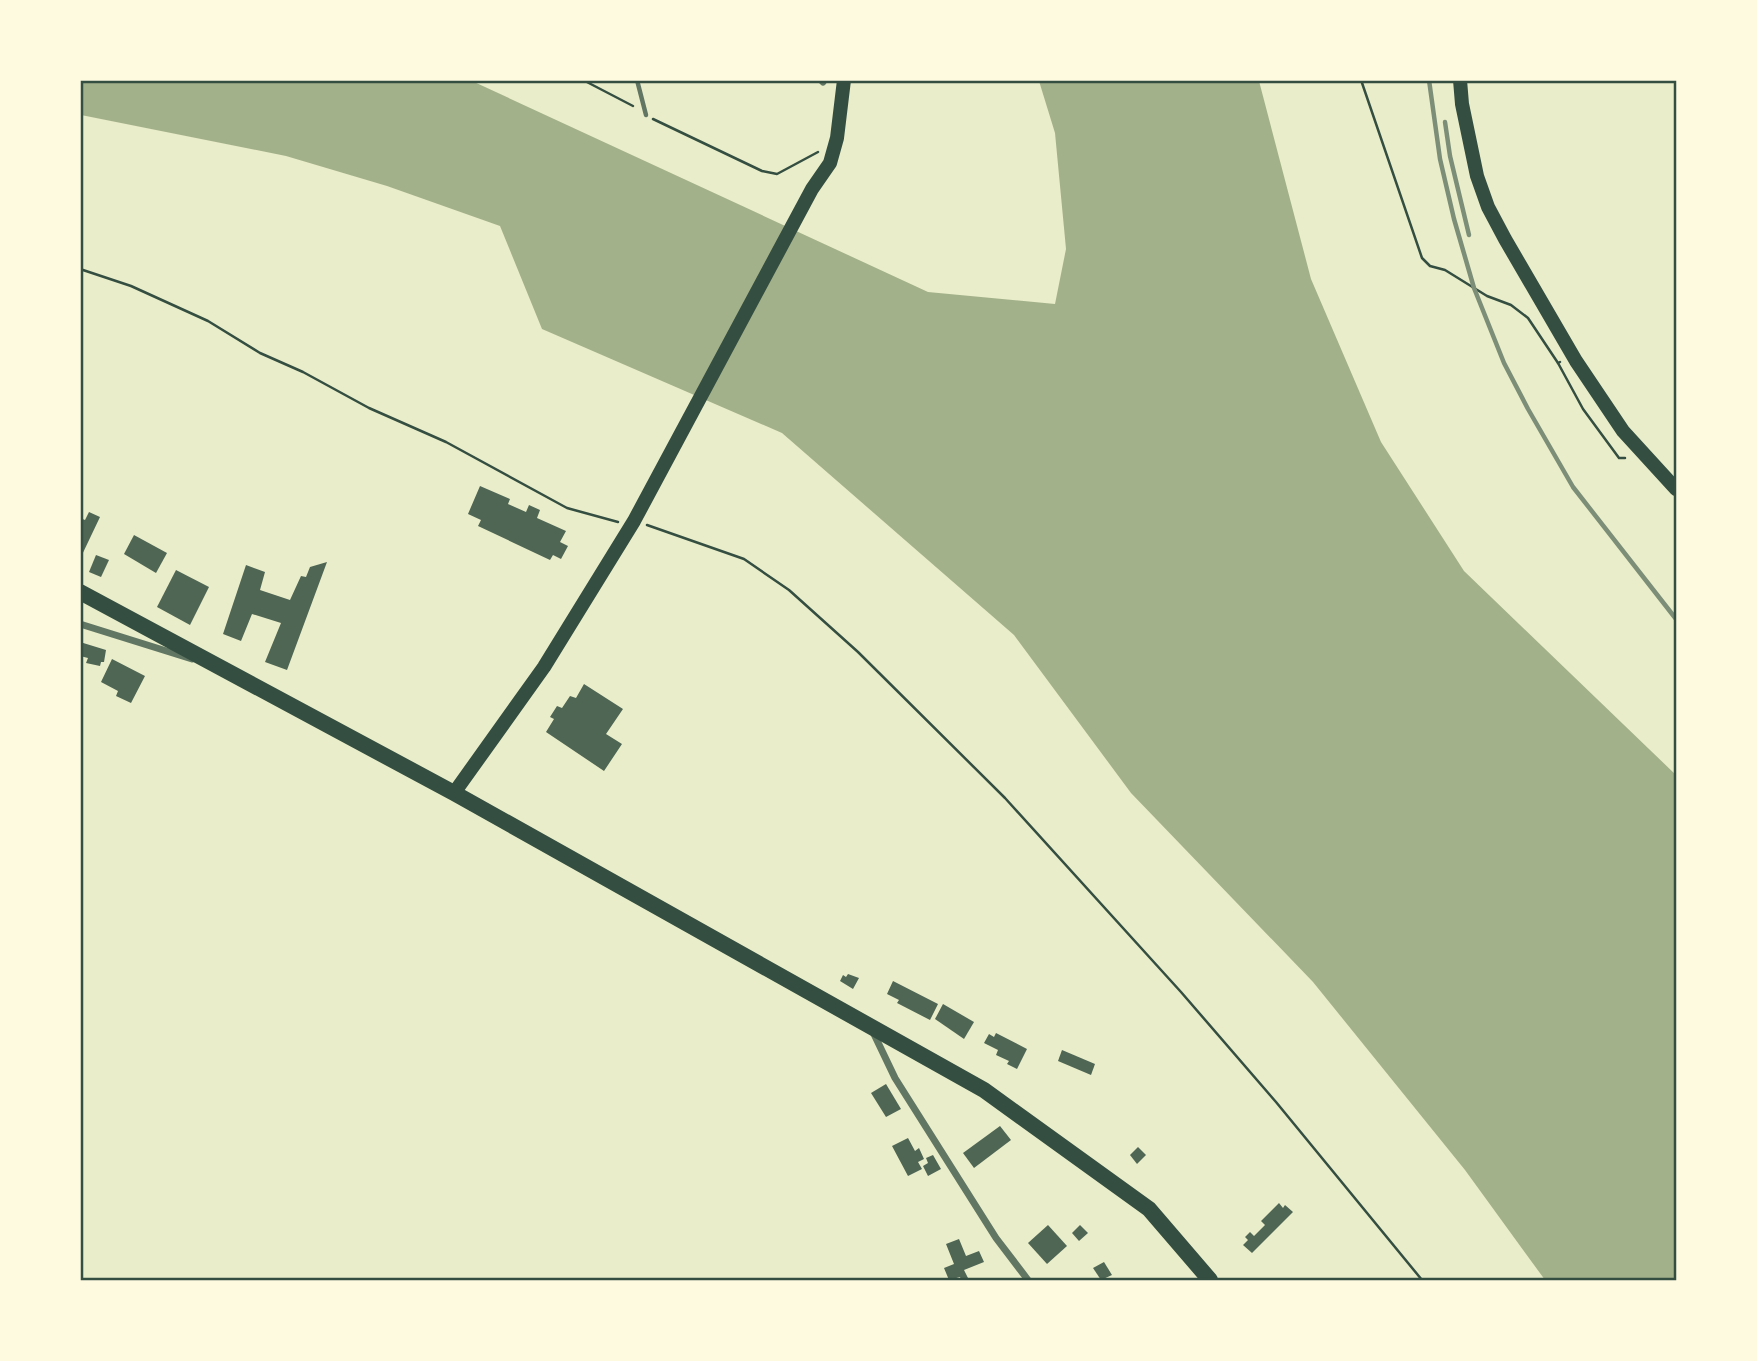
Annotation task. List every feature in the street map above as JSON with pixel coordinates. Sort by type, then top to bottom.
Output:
[{"type":"highway","points":[[80,592],[454,793],[984,1090],[1149,1209],[1210,1280]]},
{"type":"main road","points":[[454,793],[544,667],[635,519],[812,189],[830,163],[837,138],[844,80]]},
{"type":"main road","points":[[1460,80],[1470,150],[1489,207],[1574,357],[1623,431],[1676,489]]},
{"type":"street","points":[[80,624],[226,670]]},
{"type":"street","points":[[871,1028],[895,1078],[996,1238],[1028,1280]]},
{"type":"lane","points":[[638,80],[646,115]]},
{"type":"path","points":[[583,80],[646,115],[762,171],[777,174],[837,138]]},
{"type":"path","points":[[1361,80],[1422,258],[1430,266],[1445,270],[1528,317],[1558,363],[1583,409],[1619,458],[1625,458]]},
{"type":"path","points":[[80,269],[131,286],[208,321],[260,353],[303,372],[369,408],[446,442],[567,508],[635,519],[744,559],[789,590],[858,652],[1004,798],[1181,992],[1276,1102],[1422,1280]]},
{"type":"path","points":[[1558,363],[1574,357]]},
{"type":"shaded area","points":[[81,81],[472,81],[928,292],[1055,304],[1066,249],[1055,133],[1039,81],[1259,81],[1311,279],[1381,442],[1464,571],[1676,775],[1676,1280],[1545,1280],[1465,1170],[1313,982],[1131,793],[1014,635],[782,433],[542,329],[500,226],[387,186],[286,156],[81,115]]},
{"type":"building","points":[[480,486],[510,499],[508,504],[526,512],[529,505],[540,510],[537,518],[566,531],[560,542],[568,546],[561,559],[553,555],[550,560],[478,526],[481,520],[468,514]]},
{"type":"building","points":[[89,512],[100,517],[80,559],[80,518],[85,520]]},
{"type":"building","points":[[134,535],[167,553],[156,573],[124,554]]},
{"type":"building","points":[[96,555],[109,560],[101,577],[89,572]]},
{"type":"building","points":[[327,562],[287,670],[265,662],[281,623],[252,614],[241,641],[223,634],[246,565],[265,572],[260,590],[290,600],[301,576],[306,577],[310,567]]},
{"type":"building","points":[[176,570],[209,587],[190,625],[157,607]]},
{"type":"building","points":[[80,642],[106,650],[104,662],[101,662],[100,666],[86,663],[88,658],[80,656]]},
{"type":"building","points":[[112,659],[145,676],[131,703],[116,696],[118,691],[101,682]]},
{"type":"building","points":[[584,684],[623,709],[606,734],[622,744],[604,771],[546,732],[554,719],[550,717],[557,706],[562,708],[570,696],[576,698]]},
{"type":"building","points":[[848,974],[859,978],[853,989],[840,981],[843,975],[846,977]]},
{"type":"building","points":[[893,981],[938,1004],[930,1020],[897,1003],[899,1000],[887,994]]},
{"type":"building","points":[[943,1004],[974,1022],[964,1039],[935,1019]]},
{"type":"building","points":[[996,1033],[1027,1049],[1017,1069],[1007,1064],[1009,1061],[996,1055],[998,1050],[984,1043],[989,1034],[994,1037]]},
{"type":"building","points":[[1062,1050],[1095,1064],[1091,1075],[1058,1061]]},
{"type":"building","points":[[886,1084],[901,1109],[886,1117],[871,1093]]},
{"type":"building","points":[[1000,1126],[1011,1140],[974,1168],[963,1153]]},
{"type":"building","points":[[908,1138],[915,1151],[919,1148],[924,1159],[918,1162],[922,1169],[908,1176],[892,1146]]},
{"type":"building","points":[[1138,1147],[1146,1155],[1137,1164],[1130,1155]]},
{"type":"building","points":[[933,1155],[941,1169],[928,1176],[923,1166],[928,1163],[926,1158]]},
{"type":"building","points":[[1279,1203],[1293,1212],[1252,1253],[1243,1245],[1248,1240],[1245,1237],[1250,1232],[1254,1236],[1265,1225],[1261,1221]]},
{"type":"building","points":[[1048,1225],[1067,1246],[1047,1264],[1028,1243]]},
{"type":"building","points":[[1080,1225],[1088,1233],[1079,1241],[1072,1233]]},
{"type":"building","points":[[959,1239],[966,1256],[979,1251],[984,1262],[964,1270],[969,1280],[961,1280],[960,1277],[949,1280],[944,1268],[954,1264],[946,1244]]},
{"type":"building","points":[[1104,1262],[1112,1275],[1101,1280],[1093,1268]]},
{"type":"railway","points":[[1429,80],[1440,159],[1454,219],[1474,288],[1504,363],[1573,487],[1676,619]]},
{"type":"railway","points":[[1445,122],[1450,156],[1469,235]]}]
